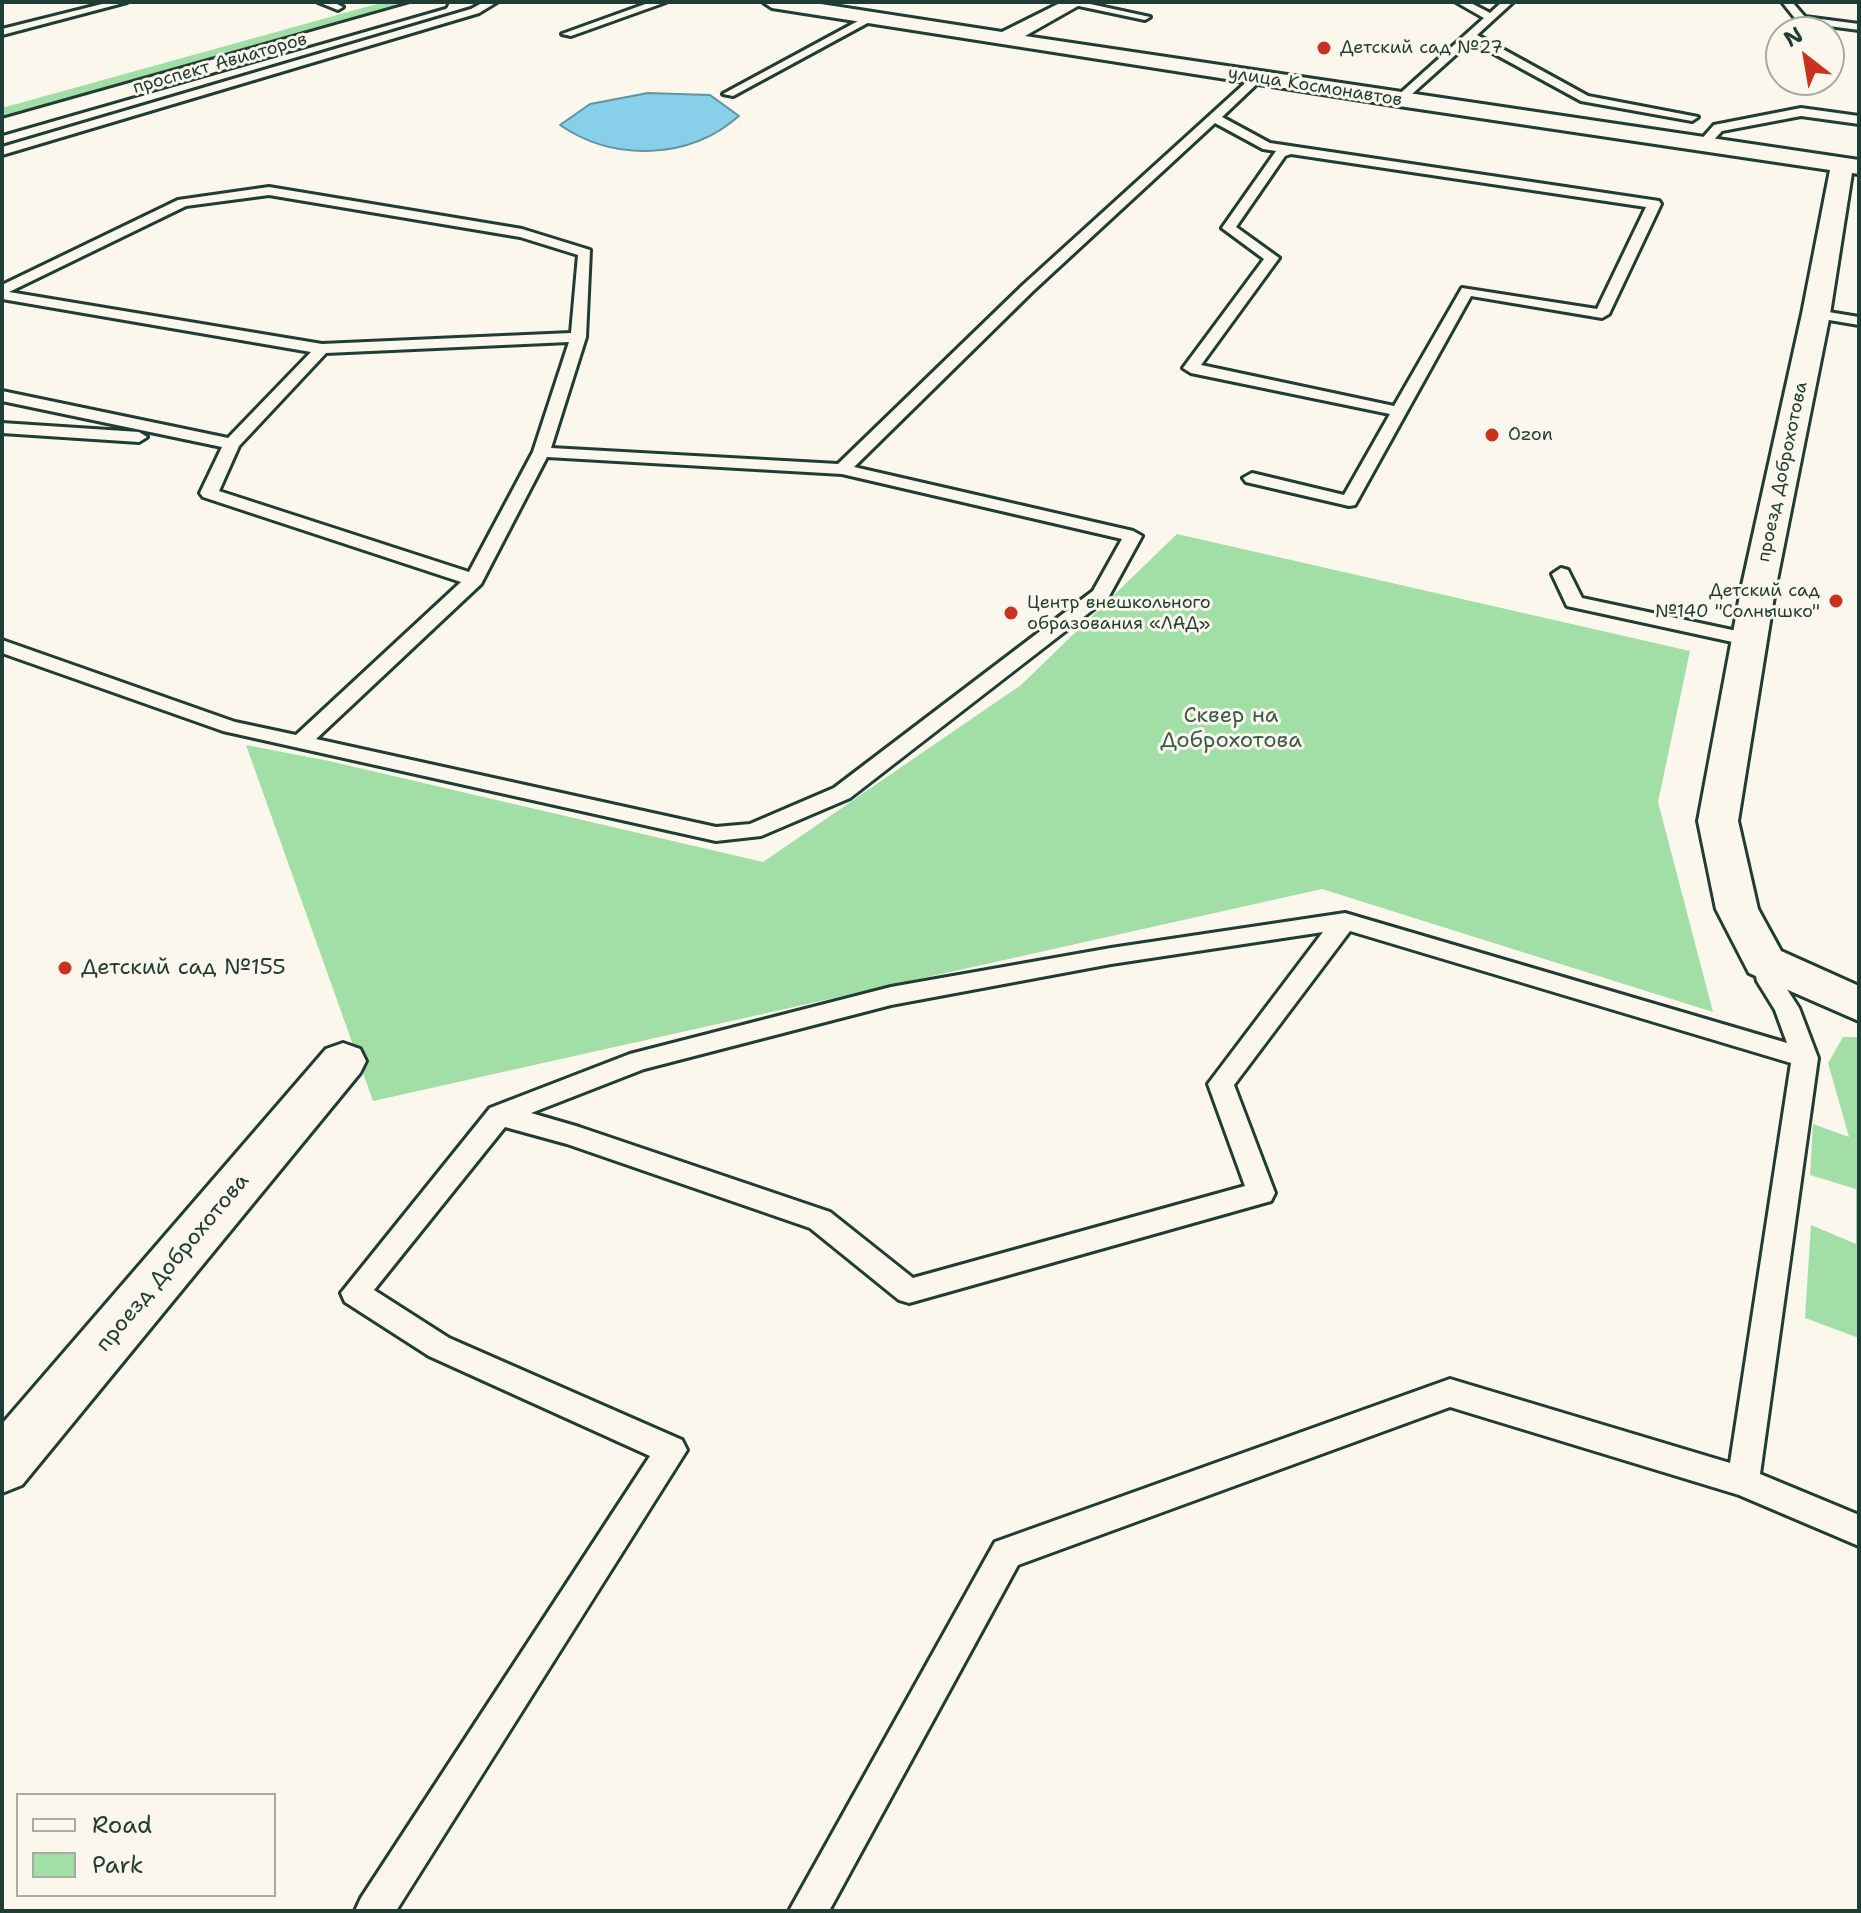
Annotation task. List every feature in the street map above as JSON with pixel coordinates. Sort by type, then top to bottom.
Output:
[{"type":"street","name":"проспект Авиаторов","points":[[2,126],[438,2]]},
{"type":"street","name":"улица Космонавтов","points":[[772,2],[1399,100],[1850,166]]},
{"type":"street","points":[[1006,38],[1071,3]]},
{"type":"street","name":"проезд Доброхотова","points":[[1765,962],[1737,909],[1718,821],[1758,590],[1850,166]]},
{"type":"street","points":[[1765,962],[1859,1005]]},
{"type":"street","name":"проезд Доброхотова","points":[[2,1466],[343,1061]]},
{"type":"lane","points":[[2,32],[122,2]]},
{"type":"lane","points":[[2,151],[475,11],[492,2]]},
{"type":"lane","points":[[567,34],[661,2]]},
{"type":"lane","points":[[1461,2],[1491,18]]},
{"type":"lane","points":[[1399,100],[1508,2]]},
{"type":"lane","points":[[1787,2],[1802,20],[1859,27]]},
{"type":"lane","points":[[1071,3],[1145,17]]},
{"type":"lane","points":[[729,94],[871,17]]},
{"type":"lane","points":[[1471,36],[1585,99],[1692,117]]},
{"type":"lane","points":[[842,469],[1028,288],[1257,78]]},
{"type":"lane","points":[[1704,143],[1718,128],[1801,112],[1859,120]]},
{"type":"lane","points":[[1214,117],[1267,146],[1654,204],[1602,314],[1467,291],[1349,501],[1252,478]]},
{"type":"lane","points":[[1290,150],[1281,153],[1229,228],[1272,258],[1191,368],[1401,412]]},
{"type":"lane","points":[[2,292],[183,203],[269,191],[522,233],[585,253],[578,337],[541,452],[474,580],[302,741]]},
{"type":"lane","points":[[2,292],[322,349],[578,337]]},
{"type":"lane","points":[[1816,314],[1859,321]]},
{"type":"lane","points":[[322,349],[232,444],[209,493],[474,580]]},
{"type":"lane","points":[[2,396],[232,444]]},
{"type":"lane","points":[[2,428],[232,444]]},
{"type":"lane","points":[[2,646],[230,727],[716,834],[753,831],[842,793],[1101,594],[1133,536],[842,469],[541,452]]},
{"type":"lane","points":[[1561,574],[1574,602],[1751,640]]},
{"type":"lane","points":[[374,1911],[671,1450],[439,1347],[355,1293],[499,1115],[639,1061],[891,996],[1111,956],[1345,921],[1805,1058]]},
{"type":"lane","points":[[499,1115],[570,1134],[820,1220],[909,1291],[1261,1193],[1221,1084],[1345,921]]},
{"type":"lane","points":[[1743,1482],[1805,1058],[1787,1008],[1769,981],[1765,962]]},
{"type":"lane","points":[[808,1911],[1007,1553],[1450,1393],[1743,1482],[1859,1531]]},
{"type":"green space","points":[[384,2],[410,2],[2,116],[2,108]]},
{"type":"green space","name":"Сквер на Доброхотова","points":[[1177,534],[1690,651],[1658,802],[1713,1012],[1322,889],[373,1101],[246,745],[329,761],[763,862],[1021,685]]},
{"type":"green space","points":[[1843,1037],[1859,1037],[1859,1338],[1805,1318],[1811,1225],[1856,1244],[1856,1189],[1810,1175],[1813,1124],[1849,1137],[1828,1063]]},
{"type":"water","points":[[648,93],[710,95],[739,116],[698,141],[651,151],[604,145],[560,125],[590,104]]},
{"type":"place","name":"Детский сад №27","points":[[1324,48]]},
{"type":"place","name":"Ozon","points":[[1492,435]]},
{"type":"place","name":"Детский сад №140 \"Солнышко\"","points":[[1836,601]]},
{"type":"place","name":"Центр внешкольного образования «ЛАД»","points":[[1011,613]]},
{"type":"place","name":"Детский сад №155","points":[[65,968]]}]
